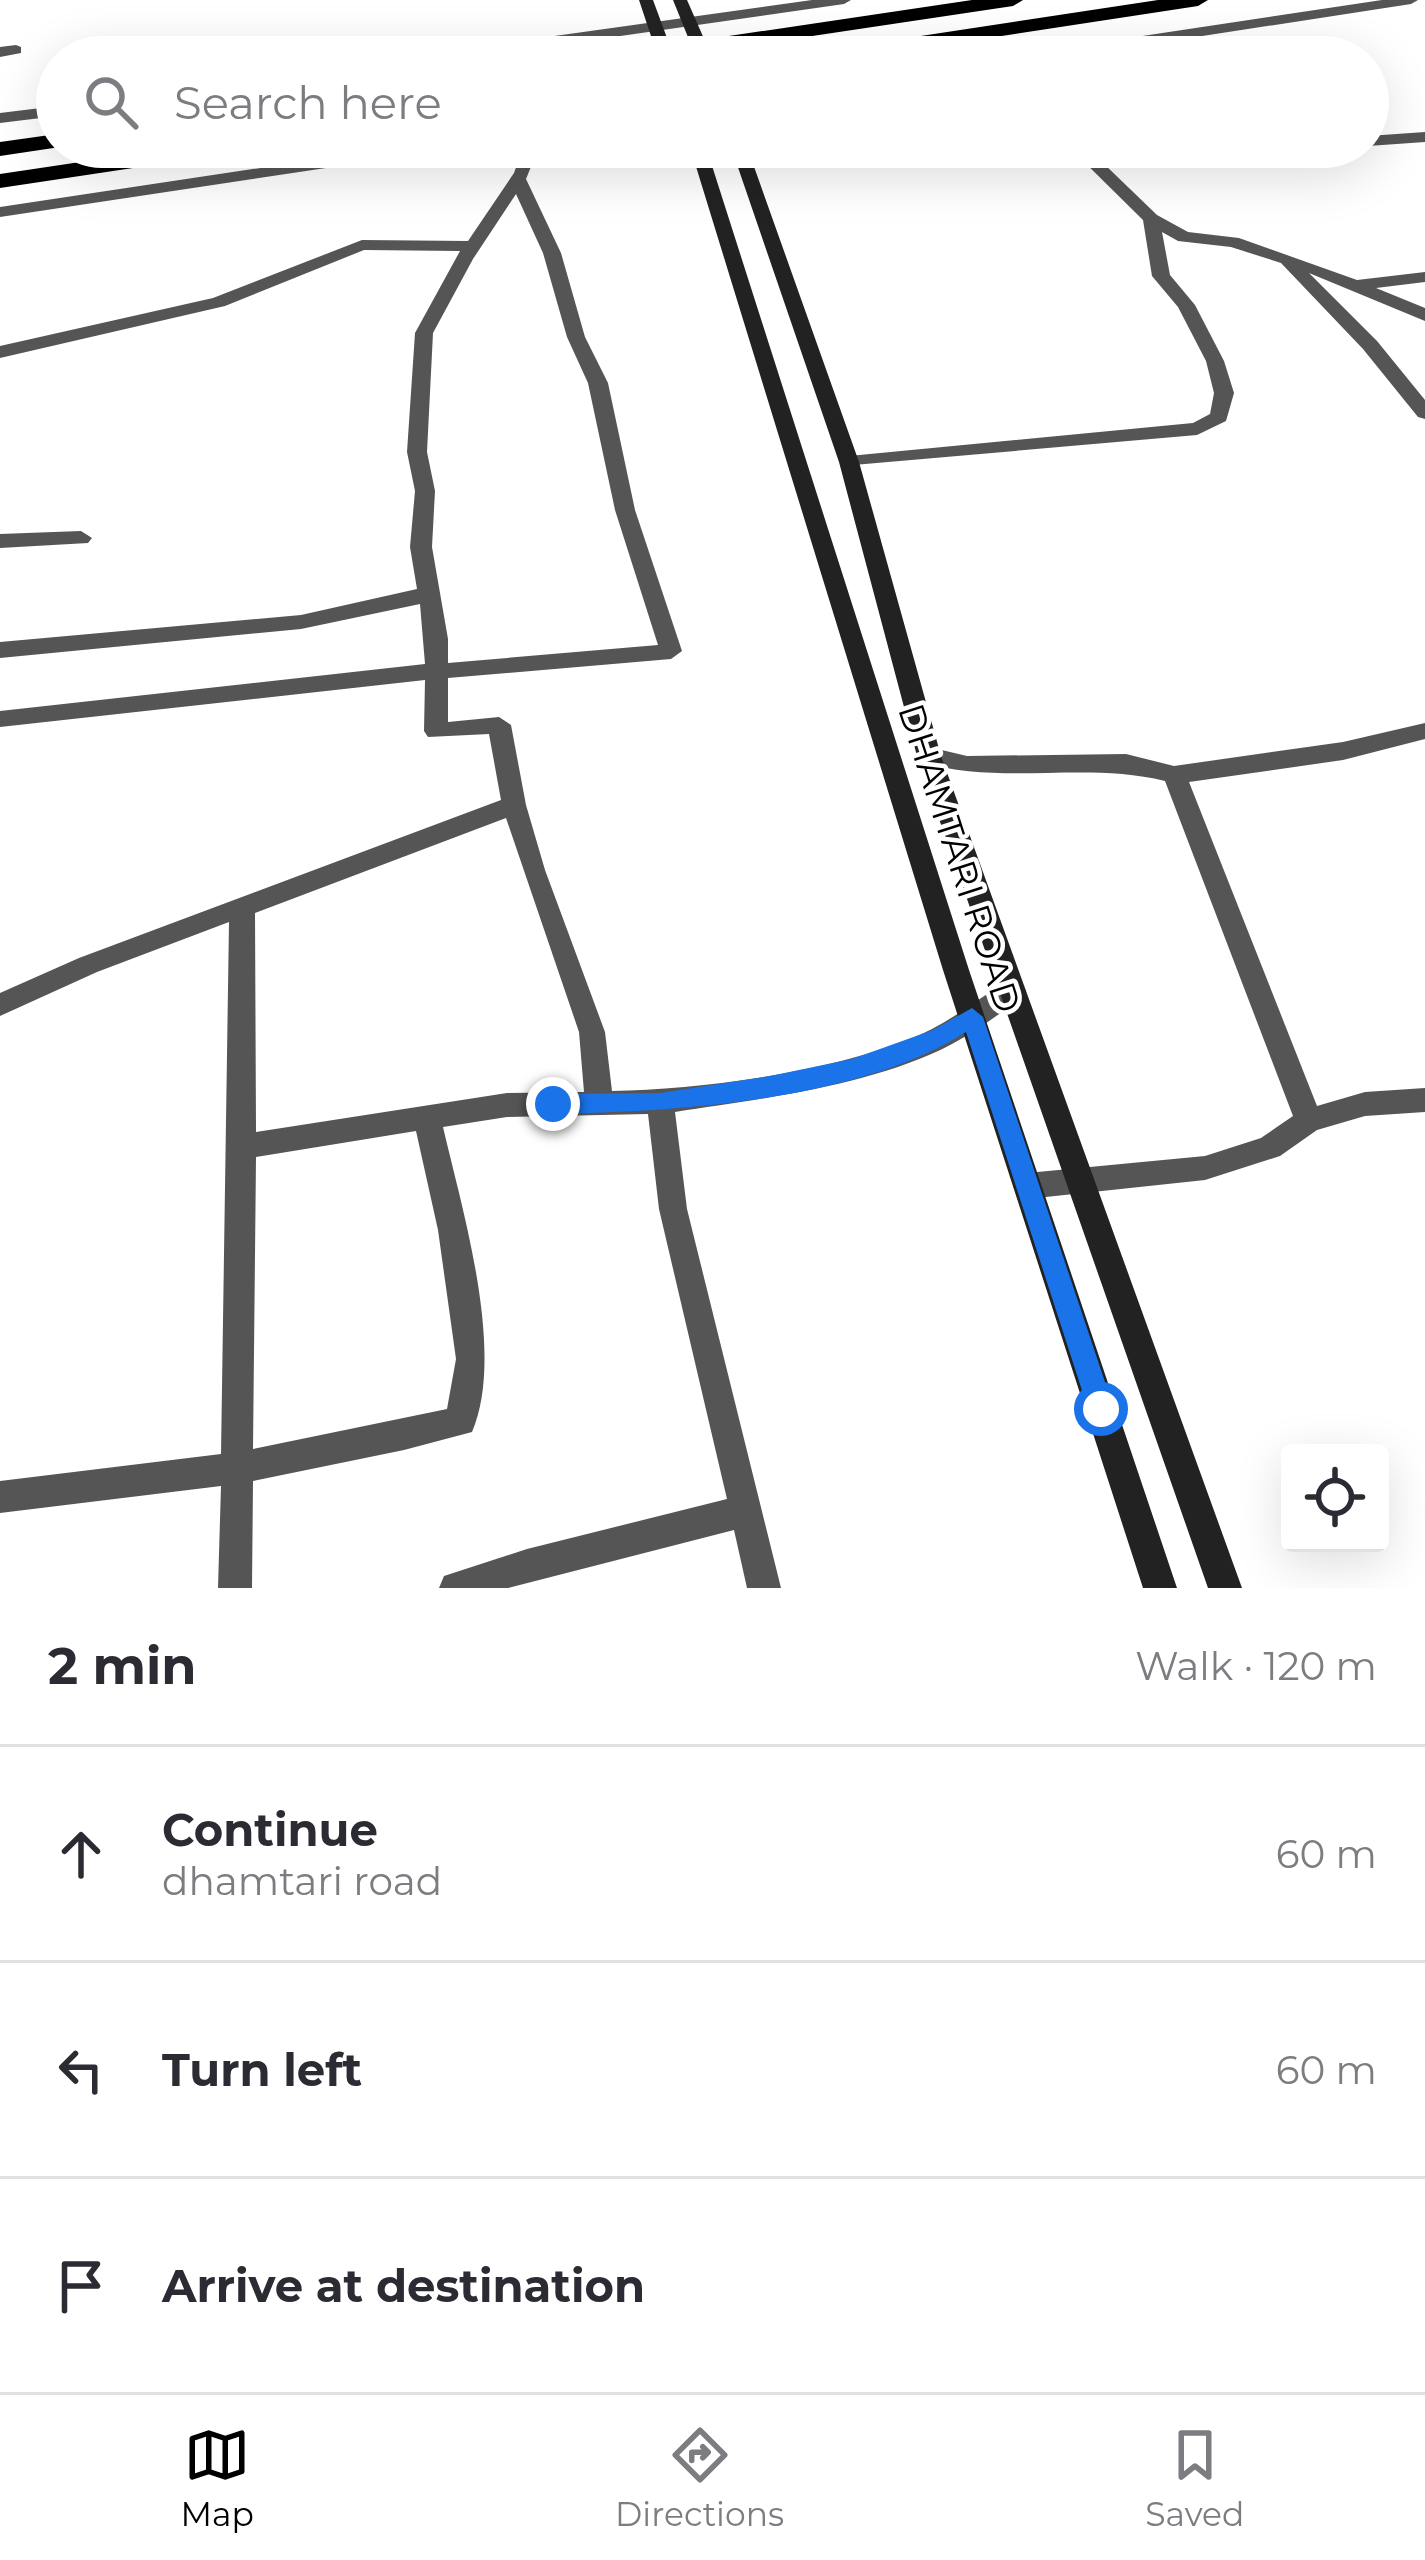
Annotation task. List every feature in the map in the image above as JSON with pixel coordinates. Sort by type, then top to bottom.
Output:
[{"type":"highway","points":[[770,36],[1013,0]]},
{"type":"highway","points":[[961,36],[1198,0]]},
{"type":"highway","points":[[0,149],[36,144]]},
{"type":"highway","points":[[0,181],[86,168]]},
{"type":"main road","points":[[646,0],[658,36]]},
{"type":"main road","points":[[680,0],[695,36]]},
{"type":"main road","name":"DHAMTARI ROAD","points":[[705,168],[972,1017],[1160,1588]]},
{"type":"main road","points":[[746,168],[849,462],[929,756],[1225,1588]]},
{"type":"street","points":[[590,36],[844,0]]},
{"type":"street","points":[[1174,36],[1411,0]]},
{"type":"street","points":[[0,118],[36,113]]},
{"type":"street","points":[[1389,140],[1425,137]]},
{"type":"street","points":[[0,212],[293,168]]},
{"type":"street","points":[[523,168],[424,333],[417,452],[425,491],[422,547],[437,640],[436,730],[499,725],[514,805],[592,1032],[599,1102]]},
{"type":"street","points":[[1098,168],[1150,219],[1184,237],[1233,242],[1282,257],[1425,315]]},
{"type":"street","points":[[0,719],[435,671],[671,651],[626,510],[598,383],[577,337],[552,253],[518,180]]},
{"type":"street","points":[[849,462],[1197,429],[1219,417],[1224,393],[1215,361],[1186,305],[1161,275],[1150,219]]},
{"type":"street","points":[[0,352],[219,302],[362,245],[472,246]]},
{"type":"street","points":[[1282,257],[1370,345],[1425,413]]},
{"type":"street","points":[[1358,285],[1401,276],[1425,277]]},
{"type":"street","points":[[0,541],[81,538]]},
{"type":"street","points":[[0,650],[301,622],[429,592]]},
{"type":"street","points":[[929,756],[985,765],[1126,763],[1174,775],[1342,751],[1425,730]]},
{"type":"street","points":[[1174,775],[1309,1120]]},
{"type":"street","points":[[0,1005],[88,965],[514,805]]},
{"type":"street","points":[[235,1588],[242,908]]},
{"type":"street","points":[[240,1147],[320,1131],[508,1106],[660,1102],[853,1068],[940,1036],[1013,991]]},
{"type":"street","points":[[1028,1186],[1079,1177],[1205,1168],[1270,1147],[1309,1120],[1365,1104],[1425,1100]]},
{"type":"street","points":[[660,1102],[673,1209],[764,1588]]},
{"type":"street","points":[[0,1497],[150,1482],[362,1448],[461,1421],[470,1359],[453,1230],[427,1120]]},
{"type":"street","points":[[456,1588],[535,1560],[637,1540],[742,1511]]},
{"type":"route","points":[[553,1104],[660,1102],[770,1086],[853,1068],[940,1036],[972,1017],[1101,1409]]}]
